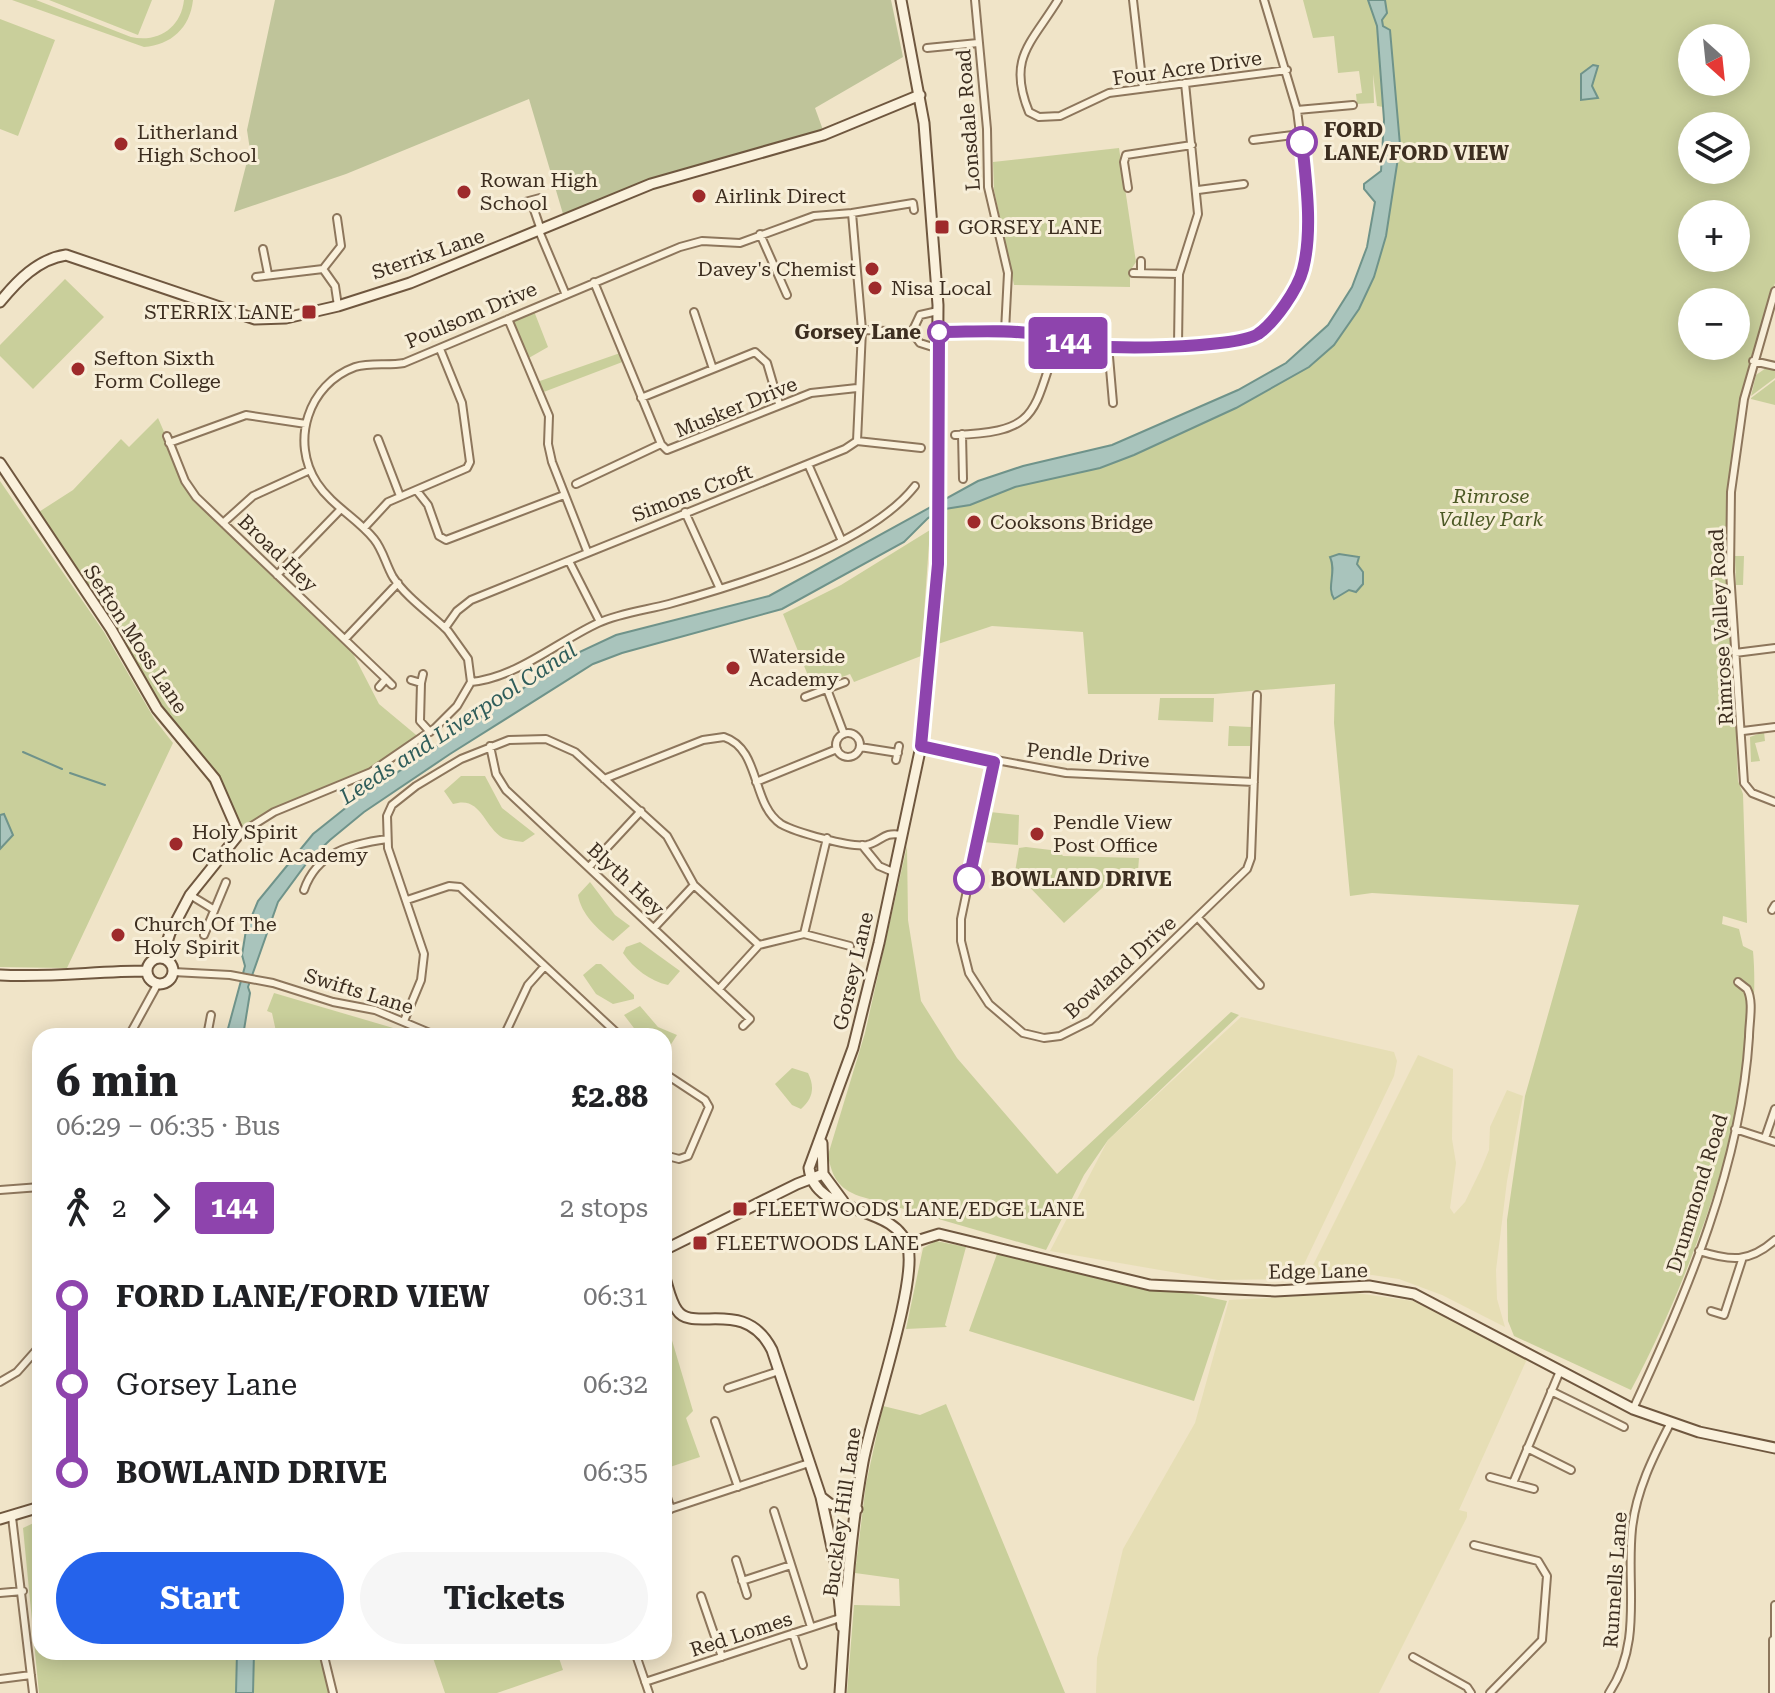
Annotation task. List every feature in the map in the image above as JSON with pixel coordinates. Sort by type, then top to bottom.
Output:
[{"type":"street","name":"Gorsey Lane","points":[[811,1178],[809,1168],[862,1016],[921,746],[936,588],[938,311],[930,181],[920,95],[901,0]]},
{"type":"street","name":"Lonsdale Road","points":[[975,0],[989,197],[1008,273],[1005,331]]},
{"type":"street","name":"Four Acre Drive","points":[[1058,0],[1020,62],[1021,92],[1029,112],[1039,117],[1060,116],[1109,93],[1287,70]]},
{"type":"street","points":[[1133,0],[1143,88]]},
{"type":"street","points":[[939,332],[1039,334],[1073,345],[1223,344],[1259,333],[1292,291],[1303,270],[1306,241],[1297,110],[1264,0]]},
{"type":"street","points":[[927,48],[978,43]]},
{"type":"street","points":[[1178,345],[1179,274],[1196,225],[1198,190],[1185,83]]},
{"type":"street","name":"Sterrix Lane","points":[[0,302],[38,266],[53,257],[66,255],[255,319],[286,318],[338,306],[469,261],[651,184],[823,135],[920,95]]},
{"type":"street","points":[[1297,110],[1353,105]]},
{"type":"street","points":[[1253,140],[1301,134]]},
{"type":"street","points":[[1128,188],[1124,162],[1126,155],[1192,145]]},
{"type":"street","points":[[1198,190],[1244,184]]},
{"type":"street","points":[[540,198],[528,202],[566,295]]},
{"type":"street","name":"Poulsom Drive","points":[[306,424],[318,396],[342,374],[368,364],[404,363],[680,247],[702,241],[740,243],[814,216],[913,203]]},
{"type":"street","points":[[852,213],[862,330],[857,441],[921,448]]},
{"type":"street","points":[[256,277],[323,269],[341,246],[337,218]]},
{"type":"street","points":[[760,234],[787,295]]},
{"type":"street","points":[[263,249],[268,274]]},
{"type":"street","points":[[1141,261],[1137,273],[1179,274]]},
{"type":"street","points":[[323,269],[335,286],[338,306]]},
{"type":"street","name":"Musker Drive","points":[[594,282],[641,398],[661,444],[667,450],[779,404],[828,389],[857,388]]},
{"type":"street","name":"Rimrose Valley Road","points":[[1775,291],[1753,361],[1731,492],[1730,572],[1745,787],[1775,802]]},
{"type":"street","points":[[912,332],[920,315],[938,311]]},
{"type":"street","points":[[694,312],[713,369]]},
{"type":"street","points":[[508,319],[549,416],[548,444],[564,495],[587,551]]},
{"type":"street","points":[[862,330],[912,332]]},
{"type":"street","points":[[912,332],[920,343],[939,349]]},
{"type":"street","points":[[963,479],[959,434],[1005,431],[1027,418],[1058,340]]},
{"type":"street","points":[[1108,345],[1113,403]]},
{"type":"street","points":[[364,528],[374,513],[400,496],[462,472],[470,462],[462,403],[440,349]]},
{"type":"street","points":[[641,398],[750,353],[760,354],[767,363],[779,404]]},
{"type":"street","points":[[1753,361],[1775,366]]},
{"type":"street","name":"Broad Hey","points":[[306,424],[246,415],[168,440],[189,489],[389,682],[379,687]]},
{"type":"street","points":[[162,958],[170,933],[190,895],[239,834],[274,812],[371,772],[430,732],[457,706],[471,682],[468,659],[445,628],[398,583],[379,547],[364,528],[322,490],[310,470],[305,450],[306,424]]},
{"type":"street","points":[[378,439],[400,496]]},
{"type":"street","name":"Simons Croft","points":[[445,628],[457,611],[471,600],[845,449],[857,441]]},
{"type":"street","points":[[576,484],[661,444]]},
{"type":"street","name":"Sefton Moss Lane","points":[[0,463],[111,629],[157,709],[215,779],[239,834]]},
{"type":"street","points":[[808,464],[841,539]]},
{"type":"street","points":[[223,523],[253,496],[310,470]]},
{"type":"street","points":[[471,682],[500,676],[600,622],[720,589],[774,570],[841,539],[894,508],[915,486]]},
{"type":"street","points":[[417,491],[428,505],[439,536],[446,540],[564,495]]},
{"type":"street","points":[[277,575],[341,509]]},
{"type":"street","points":[[685,512],[720,589]]},
{"type":"street","points":[[569,561],[600,622]]},
{"type":"street","points":[[345,639],[398,583]]},
{"type":"street","points":[[1735,653],[1775,648]]},
{"type":"street","points":[[423,674],[420,721],[430,732]]},
{"type":"street","points":[[411,680],[421,683]]},
{"type":"street","points":[[805,697],[845,682]]},
{"type":"street","points":[[827,689],[844,734]]},
{"type":"street","name":"Bowland Drive","points":[[994,762],[962,912],[961,941],[974,982],[1010,1025],[1029,1035],[1044,1038],[1077,1030],[1199,919],[1249,865],[1257,695]]},
{"type":"street","points":[[1743,731],[1775,727]]},
{"type":"street","points":[[844,734],[857,737],[860,747]]},
{"type":"street","points":[[837,749],[838,739],[844,734]]},
{"type":"street","points":[[604,779],[716,736],[739,746],[767,807],[778,822],[827,838],[862,845],[888,833],[901,835]]},
{"type":"street","points":[[404,1021],[424,964],[423,946],[387,839],[387,816],[392,805],[425,780],[490,746],[509,740],[546,739],[575,752],[671,841],[694,885],[759,945]]},
{"type":"street","name":"Blyth Hey","points":[[490,746],[496,774],[506,790],[750,1019],[743,1026]]},
{"type":"street","name":"Pendle Drive","points":[[921,746],[1066,773],[1254,782]]},
{"type":"street","points":[[837,749],[850,757],[860,747]]},
{"type":"street","points":[[860,747],[898,753]]},
{"type":"street","points":[[756,782],[837,749]]},
{"type":"street","points":[[589,867],[641,811]]},
{"type":"street","points":[[804,934],[827,838]]},
{"type":"street","points":[[304,890],[310,874],[324,859],[357,843],[387,839]]},
{"type":"street","points":[[862,845],[879,866],[893,872]]},
{"type":"street","points":[[204,935],[226,882]]},
{"type":"street","points":[[654,928],[694,885]]},
{"type":"street","points":[[407,900],[457,886],[611,1028]]},
{"type":"street","points":[[190,895],[213,909]]},
{"type":"street","name":"Bowland Drive","points":[[1199,919],[1260,985]]},
{"type":"street","points":[[719,989],[759,945],[804,934],[850,946]]},
{"type":"street","points":[[162,958],[169,962],[173,972],[166,983],[157,985],[150,981],[146,971],[151,961],[162,958]]},
{"type":"street","points":[[508,1028],[528,985],[544,967]]},
{"type":"street","points":[[0,975],[33,977],[81,971],[146,971]]},
{"type":"street","name":"Swifts Lane","points":[[173,972],[258,980],[419,1028]]},
{"type":"street","name":"Drummond Road","points":[[1633,1409],[1667,1337],[1699,1251],[1735,1129],[1747,1065],[1750,1004],[1747,989],[1738,982]]},
{"type":"street","points":[[133,1028],[157,985]]},
{"type":"street","points":[[209,1028],[211,1015]]},
{"type":"street","points":[[672,1079],[705,1100],[709,1107],[688,1156],[672,1157]]},
{"type":"street","points":[[1765,1138],[1775,1109]]},
{"type":"street","points":[[1735,1129],[1775,1142]]},
{"type":"street","name":"Gorsey Lane","points":[[822,1135],[823,1174]]},
{"type":"street","points":[[672,1246],[823,1174],[847,1206]]},
{"type":"street","points":[[811,1178],[826,1196],[889,1225],[907,1244]]},
{"type":"street","points":[[0,1190],[32,1188]]},
{"type":"street","name":"Edge Lane","points":[[907,1244],[939,1234],[1150,1285],[1275,1291],[1390,1288],[1441,1306],[1633,1409],[1670,1424],[1775,1448]]},
{"type":"street","points":[[1699,1251],[1742,1260],[1775,1241]]},
{"type":"street","name":"Buckley Hill Lane","points":[[844,1617],[866,1447],[906,1280],[907,1244]]},
{"type":"street","points":[[1711,1311],[1724,1315],[1742,1260]]},
{"type":"street","points":[[672,1296],[678,1312],[688,1319],[730,1318],[751,1326],[766,1339],[821,1497],[836,1566],[844,1617],[840,1693]]},
{"type":"street","points":[[0,1382],[17,1372],[32,1355]]},
{"type":"street","points":[[728,1388],[779,1371]]},
{"type":"street","points":[[1513,1483],[1560,1371]]},
{"type":"street","points":[[1551,1391],[1624,1427]]},
{"type":"street","points":[[715,1421],[738,1487]]},
{"type":"street","name":"Runnells Lane","points":[[1609,1693],[1629,1646],[1634,1514],[1644,1479],[1670,1424]]},
{"type":"street","points":[[1527,1448],[1571,1470]]},
{"type":"street","points":[[672,1508],[809,1463]]},
{"type":"street","points":[[1490,1477],[1534,1489]]},
{"type":"street","points":[[821,1497],[830,1504],[857,1509]]},
{"type":"street","points":[[0,1519],[32,1510]]},
{"type":"street","points":[[774,1511],[811,1627]]},
{"type":"street","points":[[12,1517],[33,1693]]},
{"type":"street","points":[[768,1526],[778,1523]]},
{"type":"street","points":[[1474,1545],[1538,1561],[1547,1576],[1542,1640],[1490,1693]]},
{"type":"street","points":[[736,1560],[747,1595]]},
{"type":"street","points":[[742,1581],[791,1565]]},
{"type":"street","points":[[0,1593],[23,1591]]},
{"type":"street","points":[[701,1596],[722,1657]]},
{"type":"street","points":[[1773,1693],[1775,1605]]},
{"type":"street","name":"Red Lomes","points":[[645,1682],[844,1617]]},
{"type":"street","points":[[793,1633],[803,1665]]},
{"type":"street","points":[[1413,1657],[1467,1687],[1471,1693]]},
{"type":"street","points":[[325,1660],[333,1693]]},
{"type":"street","points":[[638,1660],[649,1693]]},
{"type":"street","points":[[0,1679],[31,1675]]},
{"type":"shaded area","points":[[1241,1017],[1394,1052],[1397,1061],[1394,1076],[1297,1279],[1218,1280],[1050,1251],[1108,1140]]},
{"type":"shaded area","points":[[1418,1055],[1453,1069],[1452,1139],[1456,1163],[1450,1208],[1454,1214],[1465,1202],[1482,1167],[1489,1150],[1490,1127],[1507,1090],[1523,1096],[1507,1181],[1496,1270],[1497,1299],[1505,1327],[1442,1295],[1399,1279],[1372,1275],[1314,1279],[1311,1269]]},
{"type":"shaded area","points":[[1356,1293],[1413,1301],[1527,1359],[1459,1510],[1467,1512],[1467,1517],[1379,1693],[1096,1693],[1097,1658],[1123,1549],[1195,1423],[1229,1300]]},
{"type":"green space","points":[[12,0],[36,0],[131,37],[150,38],[173,26],[184,0],[193,0],[188,19],[178,33],[163,43],[144,47]]},
{"type":"green space","points":[[49,0],[152,0],[138,35]]},
{"type":"green space","points":[[275,0],[891,0],[903,57],[815,108],[823,130],[678,171],[563,214],[529,99],[346,174],[234,212],[250,150],[247,130]]},
{"type":"green space","points":[[1303,0],[1368,0],[1377,27],[1383,107],[1377,106],[1373,74],[1374,103],[1357,104],[1356,94],[1362,93],[1359,71],[1338,73],[1334,36],[1313,38]]},
{"type":"green space","name":"Rimrose Valley Park","points":[[1376,0],[1775,0],[1775,283],[1749,365],[1737,421],[1727,521],[1738,781],[1743,794],[1747,923],[1723,916],[1722,924],[1739,929],[1743,946],[1753,951],[1754,1003],[1748,1059],[1719,1177],[1677,1292],[1631,1390],[1514,1336],[1508,1321],[1507,1220],[1525,1096],[1579,905],[1372,893],[1350,896],[1334,723],[1335,684],[1215,694],[1088,694],[1083,632],[992,626],[929,647],[947,504],[1073,466],[1285,374],[1360,291],[1390,163]]},
{"type":"green space","points":[[0,19],[55,40],[18,136],[0,129]]},
{"type":"green space","points":[[1119,148],[1136,262],[1130,271],[1130,287],[1014,285],[994,190],[993,162]]},
{"type":"green space","points":[[65,279],[104,317],[33,389],[0,356],[0,345]]},
{"type":"green space","points":[[532,306],[548,347],[527,359],[508,319]]},
{"type":"green space","points":[[623,352],[625,361],[541,393],[537,382]]},
{"type":"green space","points":[[1766,368],[1775,370],[1775,378],[1751,396],[1756,375]]},
{"type":"green space","points":[[1775,380],[1775,405],[1751,399],[1751,398]]},
{"type":"green space","points":[[158,418],[189,489],[347,642],[379,704],[421,739],[371,772],[274,812],[233,836],[218,798],[199,765],[31,517],[73,490],[121,439],[129,447]]},
{"type":"green space","points":[[0,481],[104,632],[155,720],[173,743],[67,968],[0,967]]},
{"type":"green space","points":[[930,530],[921,656],[854,682],[850,674],[813,688],[783,614],[841,585]]},
{"type":"green space","points":[[1735,556],[1744,556],[1743,585],[1736,585]]},
{"type":"green space","points":[[1160,698],[1214,698],[1213,722],[1158,720]]},
{"type":"green space","points":[[1229,726],[1251,727],[1250,746],[1228,746]]},
{"type":"green space","points":[[1764,732],[1765,741],[1755,743],[1760,761],[1751,762],[1750,737]]},
{"type":"green space","points":[[461,776],[485,776],[502,808],[535,834],[523,842],[503,838],[476,808],[462,802],[453,804],[444,791]]},
{"type":"green space","points":[[990,812],[1019,815],[1018,845],[983,842]]},
{"type":"green space","points":[[907,846],[908,920],[921,1001],[957,1058],[1057,1174],[1231,1012],[1239,1015],[1108,1140],[1084,1175],[1046,1250],[859,1196],[841,1185],[832,1170],[828,1155],[865,1033]]},
{"type":"green space","points":[[1019,848],[1059,851],[1063,856],[1139,858],[1138,871],[1122,886],[1113,878],[1064,923],[1015,872]]},
{"type":"green space","points":[[590,882],[615,915],[630,926],[613,941],[591,921],[580,902],[578,895]]},
{"type":"green space","points":[[640,942],[680,971],[668,985],[643,974],[623,953],[626,947]]},
{"type":"green space","points":[[596,964],[601,964],[634,995],[634,999],[613,1004],[596,994],[583,975]]},
{"type":"green space","points":[[274,993],[393,1028],[275,1028],[272,1013],[267,1011]]},
{"type":"green space","points":[[640,1006],[660,1028],[634,1028],[624,1015]]},
{"type":"green space","points":[[792,1068],[808,1073],[812,1083],[810,1097],[801,1109],[792,1105],[775,1084]]},
{"type":"green space","points":[[936,1241],[966,1247],[945,1325],[947,1327],[906,1329],[923,1248]]},
{"type":"green space","points":[[997,1254],[1227,1301],[1194,1401],[969,1331]]},
{"type":"green space","points":[[672,1340],[693,1411],[686,1418],[700,1457],[672,1466]]},
{"type":"green space","points":[[946,1404],[1065,1693],[847,1693],[854,1605],[900,1606],[899,1579],[855,1573],[866,1484],[883,1406],[920,1415]]},
{"type":"green space","points":[[32,1524],[32,1621],[23,1528]]},
{"type":"green space","points":[[36,1660],[237,1660],[236,1693],[39,1693]]},
{"type":"green space","points":[[254,1660],[322,1660],[330,1693],[253,1693]]},
{"type":"green space","points":[[434,1660],[560,1660],[563,1670],[497,1693],[445,1693]]},
{"type":"water","points":[[1368,0],[1385,0],[1387,13],[1382,20],[1383,26],[1390,30],[1400,145],[1386,236],[1374,277],[1359,309],[1334,345],[1309,367],[1236,408],[1134,455],[1100,468],[1015,487],[970,505],[945,509],[928,518],[904,542],[782,609],[622,653],[593,664],[364,812],[309,860],[278,902],[248,987],[250,993],[244,1028],[228,1028],[245,966],[242,955],[246,930],[258,901],[313,834],[353,802],[573,655],[616,635],[769,596],[978,481],[1023,466],[1112,445],[1238,390],[1286,363],[1328,325],[1352,287],[1367,247],[1375,202],[1364,189],[1364,184],[1381,171],[1384,120],[1377,26]]},
{"type":"water","points":[[1593,65],[1598,66],[1592,86],[1598,98],[1581,100],[1581,74]]},
{"type":"water","points":[[1339,554],[1359,557],[1357,564],[1363,572],[1363,584],[1356,592],[1349,590],[1334,599],[1330,557]]},
{"type":"water","points":[[4,814],[13,835],[0,849],[0,815]]},
{"type":"water","points":[[237,1660],[254,1660],[253,1693],[236,1693]]},
{"type":"waterway","points":[[23,752],[62,769]]},
{"type":"waterway","points":[[70,773],[105,785]]},
{"type":"bus line","name":"144","points":[[969,879],[994,762],[921,746],[938,564],[939,332],[1039,334],[1073,345],[1223,344],[1259,333],[1277,313],[1303,270],[1306,219],[1302,142]]},
{"type":"place","name":"FORD LANE/FORD VIEW","points":[[1302,142]]},
{"type":"place","name":"Litherland High School","points":[[121,144]]},
{"type":"place","name":"Rowan High School","points":[[464,192]]},
{"type":"place","name":"Airlink Direct","points":[[699,196]]},
{"type":"place","name":"GORSEY LANE","points":[[942,227]]},
{"type":"place","name":"Davey's Chemist","points":[[872,269]]},
{"type":"place","name":"Nisa Local","points":[[875,288]]},
{"type":"place","name":"STERRIX LANE","points":[[309,312]]},
{"type":"place","name":"Gorsey Lane","points":[[939,332]]},
{"type":"place","name":"Sefton Sixth Form College","points":[[78,369]]},
{"type":"place","name":"Cooksons Bridge","points":[[974,522]]},
{"type":"place","name":"Waterside Academy","points":[[733,668]]},
{"type":"place","name":"Pendle View Post Office","points":[[1037,834]]},
{"type":"place","name":"Holy Spirit Catholic Academy","points":[[176,844]]},
{"type":"place","name":"BOWLAND DRIVE","points":[[969,879]]},
{"type":"place","name":"Church Of The Holy Spirit","points":[[118,935]]},
{"type":"place","name":"FLEETWOODS LANE/EDGE LANE","points":[[740,1209]]},
{"type":"place","name":"FLEETWOODS LANE","points":[[700,1243]]},
{"type":"water label","name":"Leeds and Liverpool Canal","points":[[458,723]]}]
